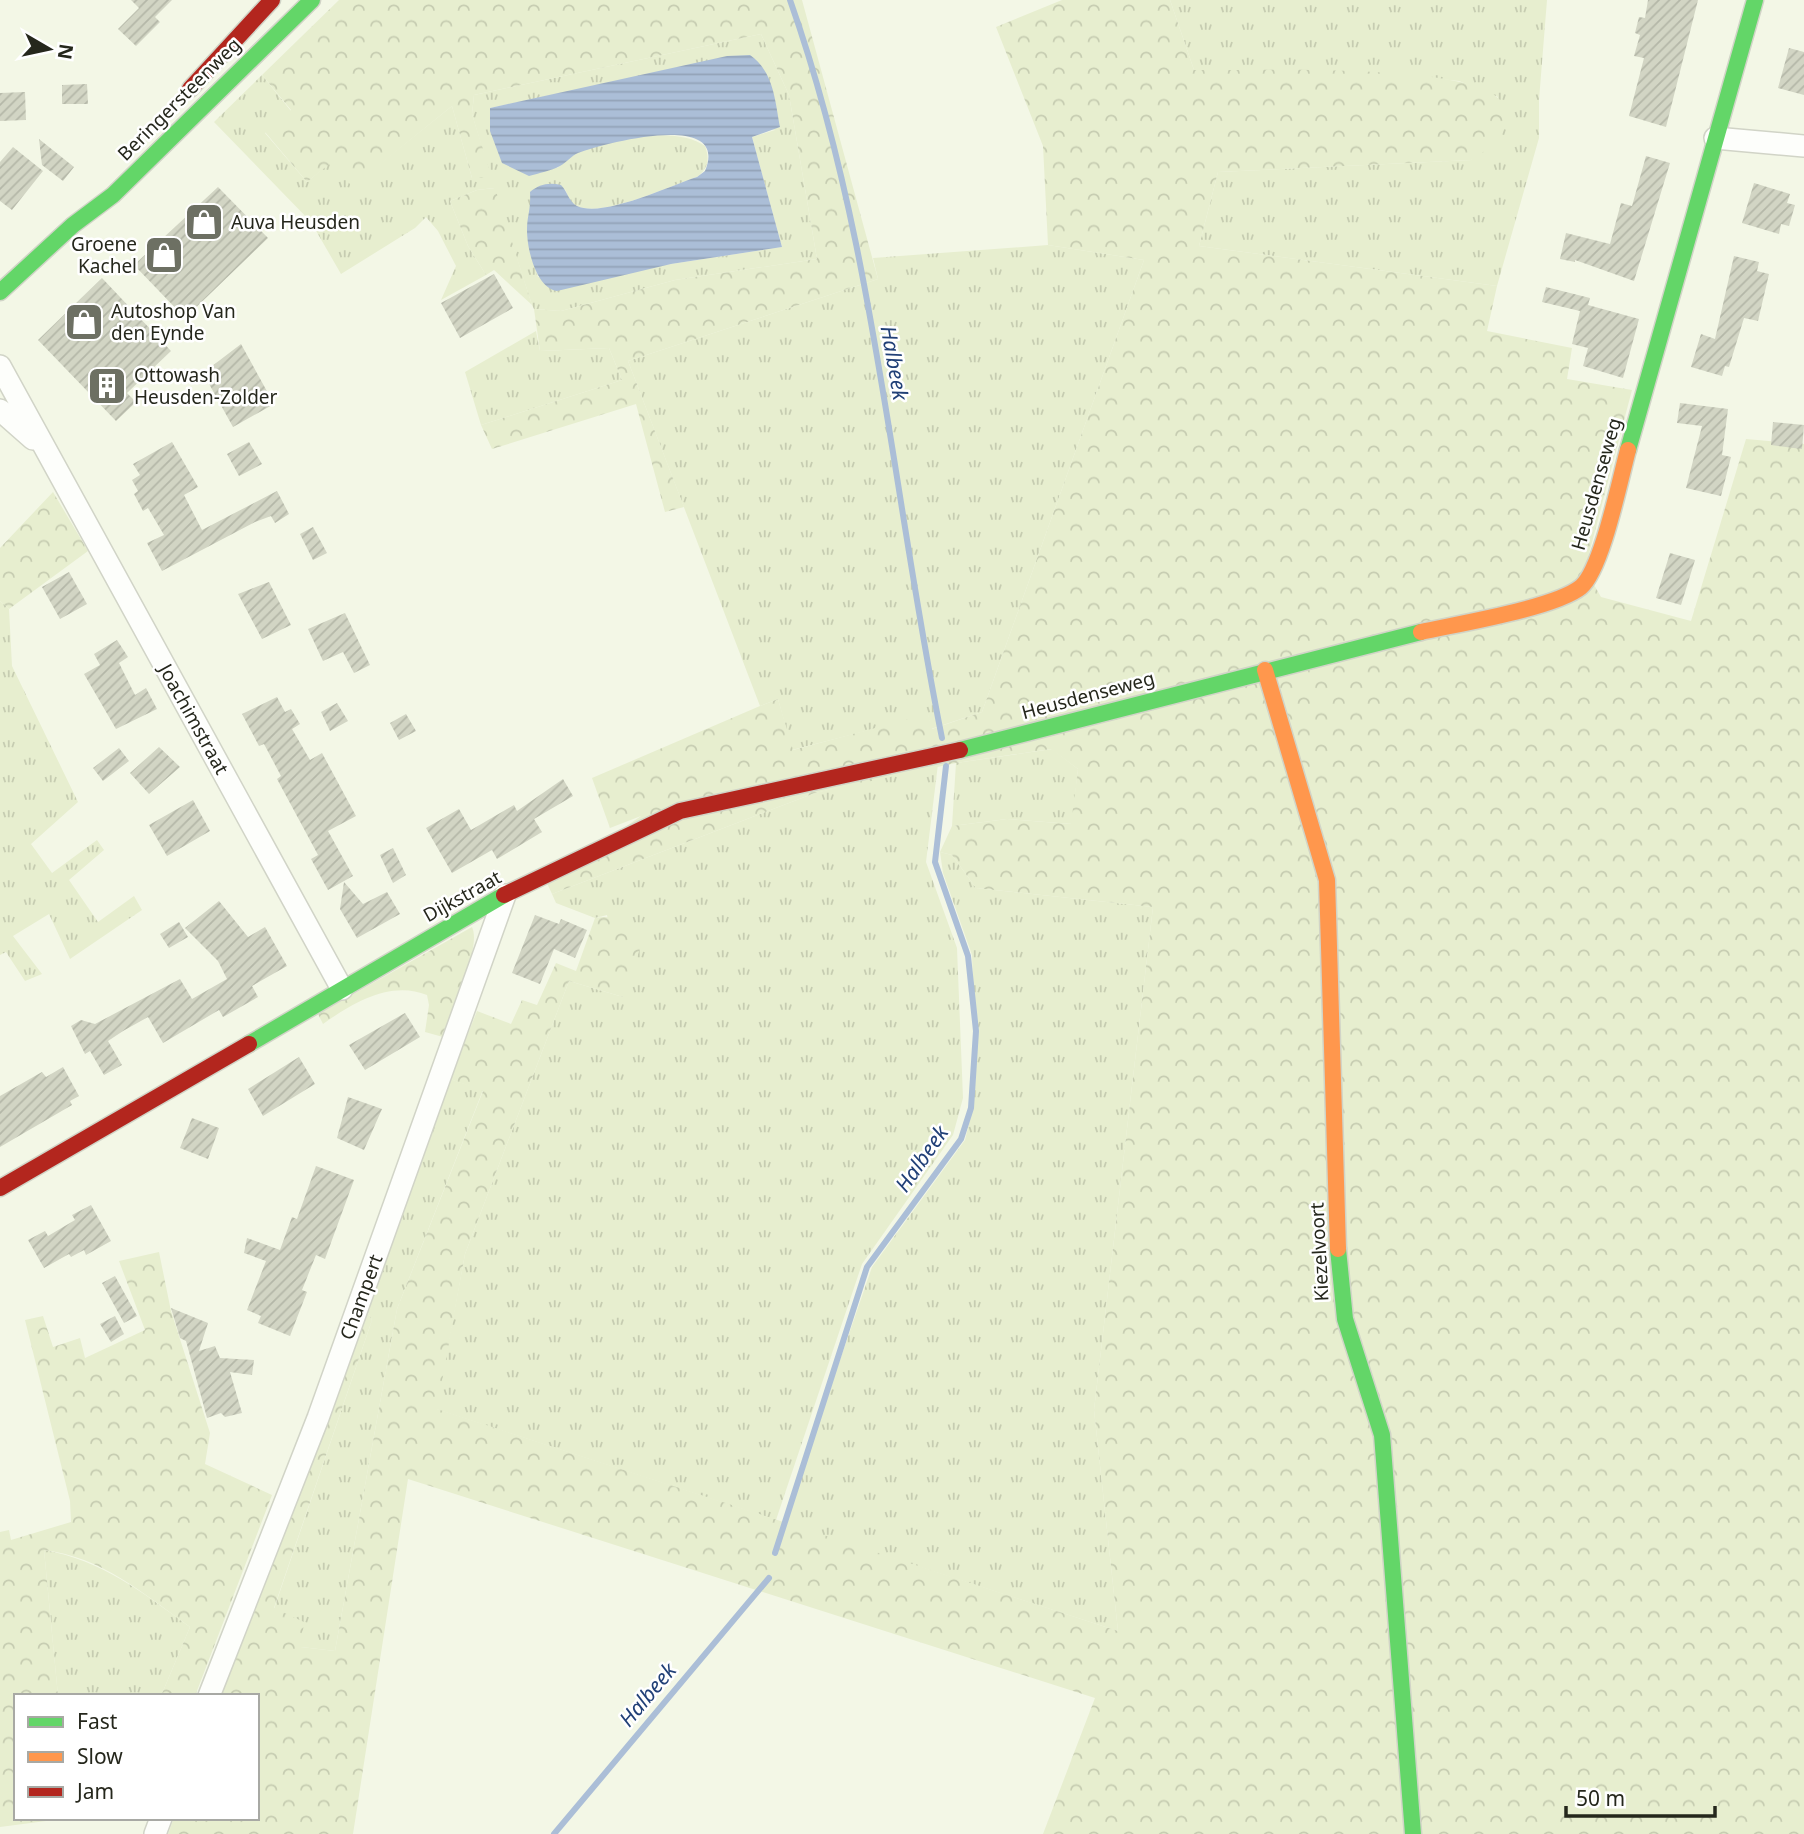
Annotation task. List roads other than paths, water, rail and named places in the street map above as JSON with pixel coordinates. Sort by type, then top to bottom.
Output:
[{"type":"street","name":"Beringersteenweg","points":[[181,99],[272,0]]},
{"type":"street","name":"Beringersteenweg","points":[[0,292],[73,225],[113,195],[312,0]]},
{"type":"street","name":"Heusdenseweg","points":[[987,744],[1265,670],[1552,601],[1581,586],[1598,558],[1755,0]]},
{"type":"street","points":[[1715,138],[1804,146]]},
{"type":"street","name":"Beringersteenweg","points":[[73,225],[100,186],[118,167]]},
{"type":"street","name":"Joachimstraat","points":[[0,366],[342,989]]},
{"type":"street","name":"Joachimstraat","points":[[0,410],[45,449]]},
{"type":"street","name":"Kiezelvoort","points":[[1265,670],[1327,880],[1339,1282],[1345,1319],[1382,1435],[1413,1834]]},
{"type":"street","name":"Dijkstraat","points":[[0,1188],[505,895],[680,811],[987,744]]},
{"type":"street","name":"Champert","points":[[210,1694],[318,1418],[505,895]]},
{"type":"water","points":[[750,55],[769,78],[780,127],[752,137],[782,247],[671,264],[557,291],[543,283],[534,266],[529,247],[527,230],[530,192],[541,185],[557,184],[561,185],[577,206],[588,209],[603,208],[697,177],[705,171],[708,152],[700,141],[683,136],[636,138],[578,153],[556,168],[529,176],[502,163],[490,131],[490,108],[727,56]]},
{"type":"waterway","name":"Halbeek","points":[[790,0],[819,90],[862,273],[942,738]]},
{"type":"waterway","name":"Halbeek","points":[[775,1553],[867,1267],[961,1139],[971,1108],[976,1031],[968,956],[935,862],[946,766]]},
{"type":"waterway","name":"Halbeek","points":[[554,1834],[769,1578]]},
{"type":"place","name":"Auva Heusden","points":[[204,222]]},
{"type":"place","name":"Groene Kachel","points":[[164,255]]},
{"type":"place","name":"Autoshop Van den Eynde","points":[[84,322]]},
{"type":"place","name":"Ottowash Heusden-Zolder","points":[[107,386]]}]
